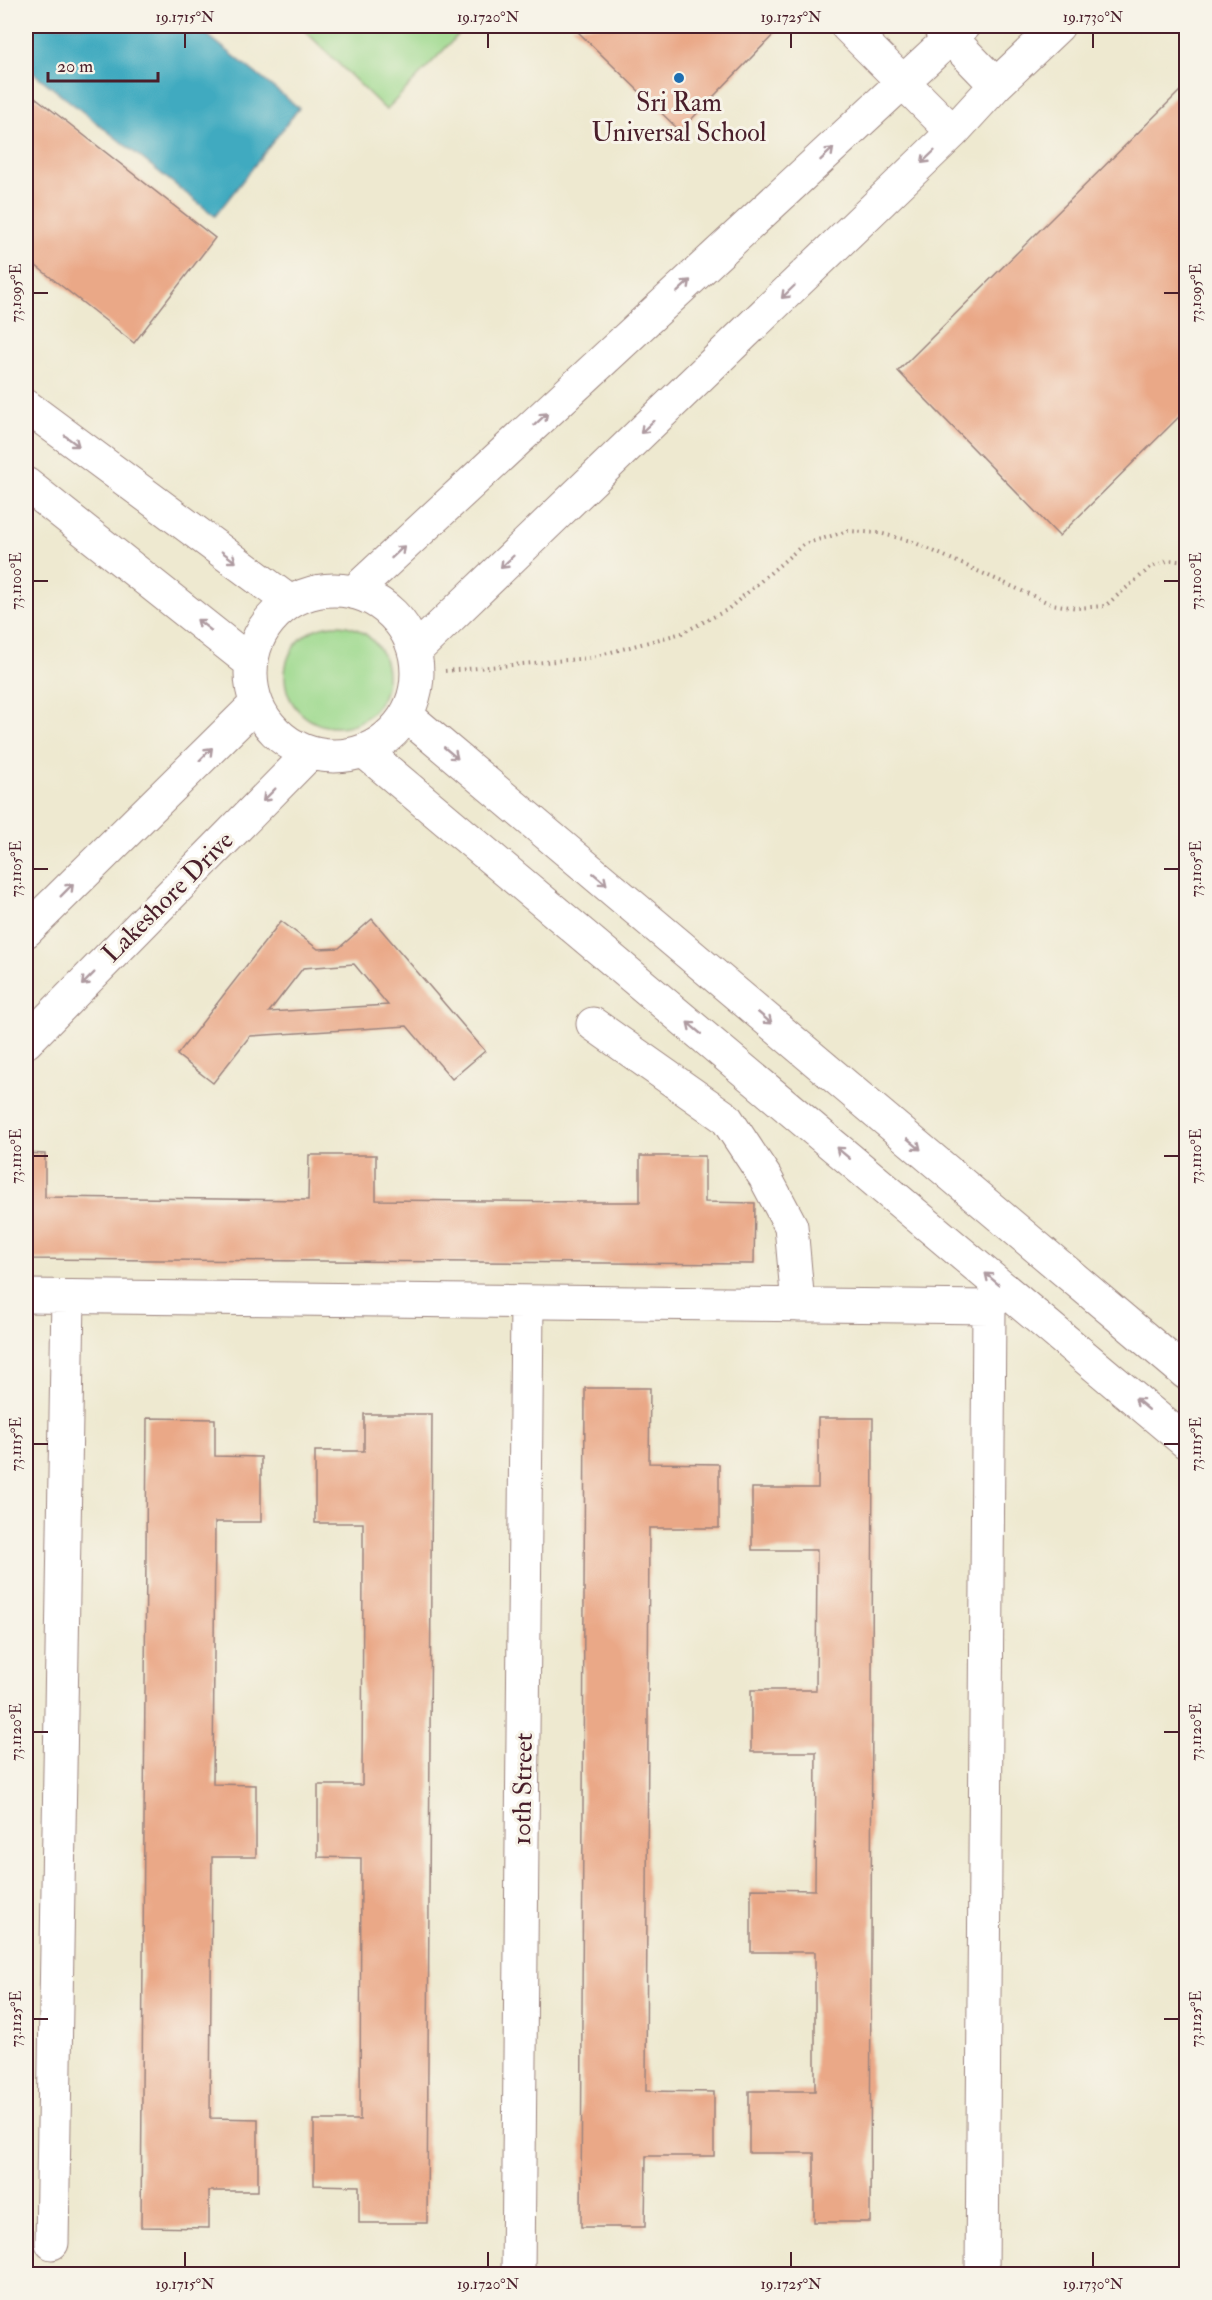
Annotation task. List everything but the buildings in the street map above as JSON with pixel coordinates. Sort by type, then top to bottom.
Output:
[{"type":"street","points":[[847,26],[953,132]]},
{"type":"street","points":[[416,662],[1058,26]]},
{"type":"street","points":[[355,591],[904,82],[951,29],[996,85]]},
{"type":"street","points":[[26,406],[290,602]]},
{"type":"street","points":[[26,484],[250,662]]},
{"type":"street","points":[[355,591],[381,603],[402,624],[416,662],[414,695],[406,715],[388,736],[364,751],[336,757],[310,753],[285,740],[267,722],[256,704],[250,662],[262,630],[275,613],[290,602],[310,592],[355,591]]},
{"type":"street","points":[[26,931],[256,704]]},
{"type":"street","points":[[406,715],[1186,1373]]},
{"type":"street","points":[[364,751],[1186,1442]]},
{"type":"street","name":"Lakeshore Drive","points":[[26,1042],[310,753]]},
{"type":"street","points":[[592,1024],[726,1118],[765,1177],[790,1226],[798,1305]]},
{"type":"street","points":[[26,1296],[988,1307],[982,2274]]},
{"type":"street","points":[[52,2243],[68,1297]]},
{"type":"street","name":"10th Street","points":[[518,2274],[527,1303]]},
{"type":"path","points":[[416,662],[589,658],[682,633],[727,610],[804,544],[848,531],[879,533],[911,541],[1051,604],[1077,608],[1105,606],[1150,568],[1169,560],[1186,561]]},
{"type":"green space","points":[[300,26],[454,26],[461,32],[386,110]]},
{"type":"green space","points":[[336,625],[355,629],[372,640],[383,657],[387,676],[383,695],[372,712],[355,723],[336,727],[317,723],[300,712],[289,695],[285,676],[289,657],[300,640],[317,629]]},
{"type":"water","points":[[26,26],[196,26],[299,108],[215,216],[26,67]]},
{"type":"place","name":"Sri Ram Universal School","points":[[679,78]]}]
